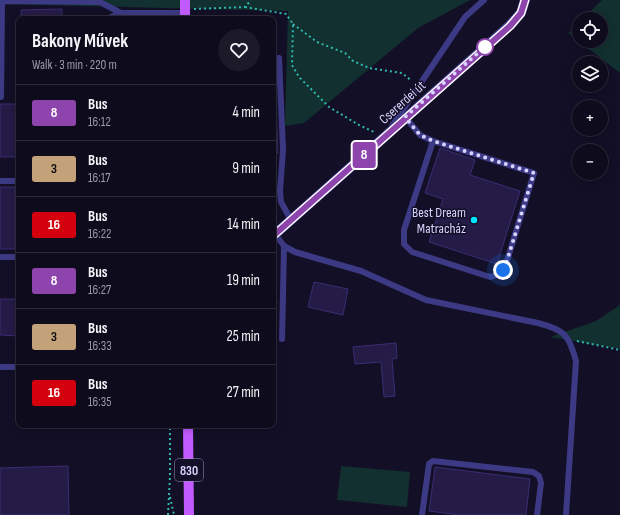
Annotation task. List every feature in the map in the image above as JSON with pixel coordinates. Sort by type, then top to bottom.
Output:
[{"type":"main road","name":"830","points":[[188,428],[190,515]]},
{"type":"street","name":"Csererdei út","points":[[276,233],[405,117],[510,26],[521,13],[525,0]]},
{"type":"lane","points":[[384,137],[465,17],[484,0]]},
{"type":"lane","points":[[1,97],[2,1],[100,2],[121,13]]},
{"type":"lane","points":[[114,16],[121,13],[185,10]]},
{"type":"lane","points":[[276,58],[279,58],[283,150],[280,191],[281,202],[291,220]]},
{"type":"lane","points":[[405,117],[420,135],[433,141],[534,173],[506,264],[500,274],[490,277],[412,252],[404,244],[404,230],[433,141]]},
{"type":"lane","points":[[0,181],[16,181]]},
{"type":"lane","points":[[276,190],[280,191]]},
{"type":"lane","points":[[276,237],[284,246],[295,252],[361,271],[426,300],[551,326],[561,330],[568,339],[576,361],[566,515]]},
{"type":"lane","points":[[282,339],[284,246]]},
{"type":"lane","points":[[0,257],[16,257]]},
{"type":"lane","points":[[0,367],[16,367]]},
{"type":"lane","points":[[422,515],[429,464],[433,460],[533,472],[539,476],[541,483],[537,515]]},
{"type":"path","points":[[245,7],[251,0]]},
{"type":"path","points":[[185,10],[245,7],[286,14],[292,24],[317,42],[345,53],[353,61],[369,68],[402,74],[419,87]]},
{"type":"path","points":[[292,24],[292,65],[299,77],[329,107],[359,125],[384,137]]},
{"type":"path","points":[[568,339],[620,350]]},
{"type":"path","points":[[168,515],[170,493],[170,428]]},
{"type":"path","points":[[170,493],[174,515]]},
{"type":"green space","points":[[0,0],[470,0],[418,28],[304,123],[285,126],[288,11],[0,4]]},
{"type":"green space","points":[[602,0],[620,0],[620,73],[608,64],[608,56],[598,56],[588,48],[608,48],[608,12],[590,12]]},
{"type":"green space","points":[[572,29],[572,36],[568,33]]},
{"type":"green space","points":[[620,305],[620,349],[550,337],[596,321]]},
{"type":"green space","points":[[341,466],[410,472],[407,507],[337,500]]},
{"type":"building","points":[[62,9],[62,16],[21,16],[21,10]]},
{"type":"building","points":[[0,104],[16,104],[16,157],[0,157]]},
{"type":"building","points":[[276,106],[278,153],[276,153]]},
{"type":"building","name":"Best Dream Matracház","points":[[440,148],[475,160],[470,175],[520,191],[497,264],[429,242],[443,199],[425,193]]},
{"type":"building","points":[[0,187],[15,187],[15,249],[0,249]]},
{"type":"building","points":[[314,282],[348,289],[343,315],[308,307]]},
{"type":"building","points":[[0,299],[16,299],[16,336],[0,335]]},
{"type":"building","points":[[396,343],[397,358],[392,359],[395,396],[384,397],[381,362],[355,364],[353,347]]},
{"type":"building","points":[[68,466],[69,515],[0,515],[0,468]]},
{"type":"building","points":[[435,467],[530,479],[526,515],[459,515],[429,511]]},
{"type":"bus line","name":"8","points":[[276,233],[405,117],[510,26],[521,13],[525,0]]},
{"type":"place","name":"Best Dream Matracház","points":[[474,220]]},
{"type":"route","points":[[485,47],[486,46],[405,117],[420,135],[433,141],[534,173],[503,270]]}]
